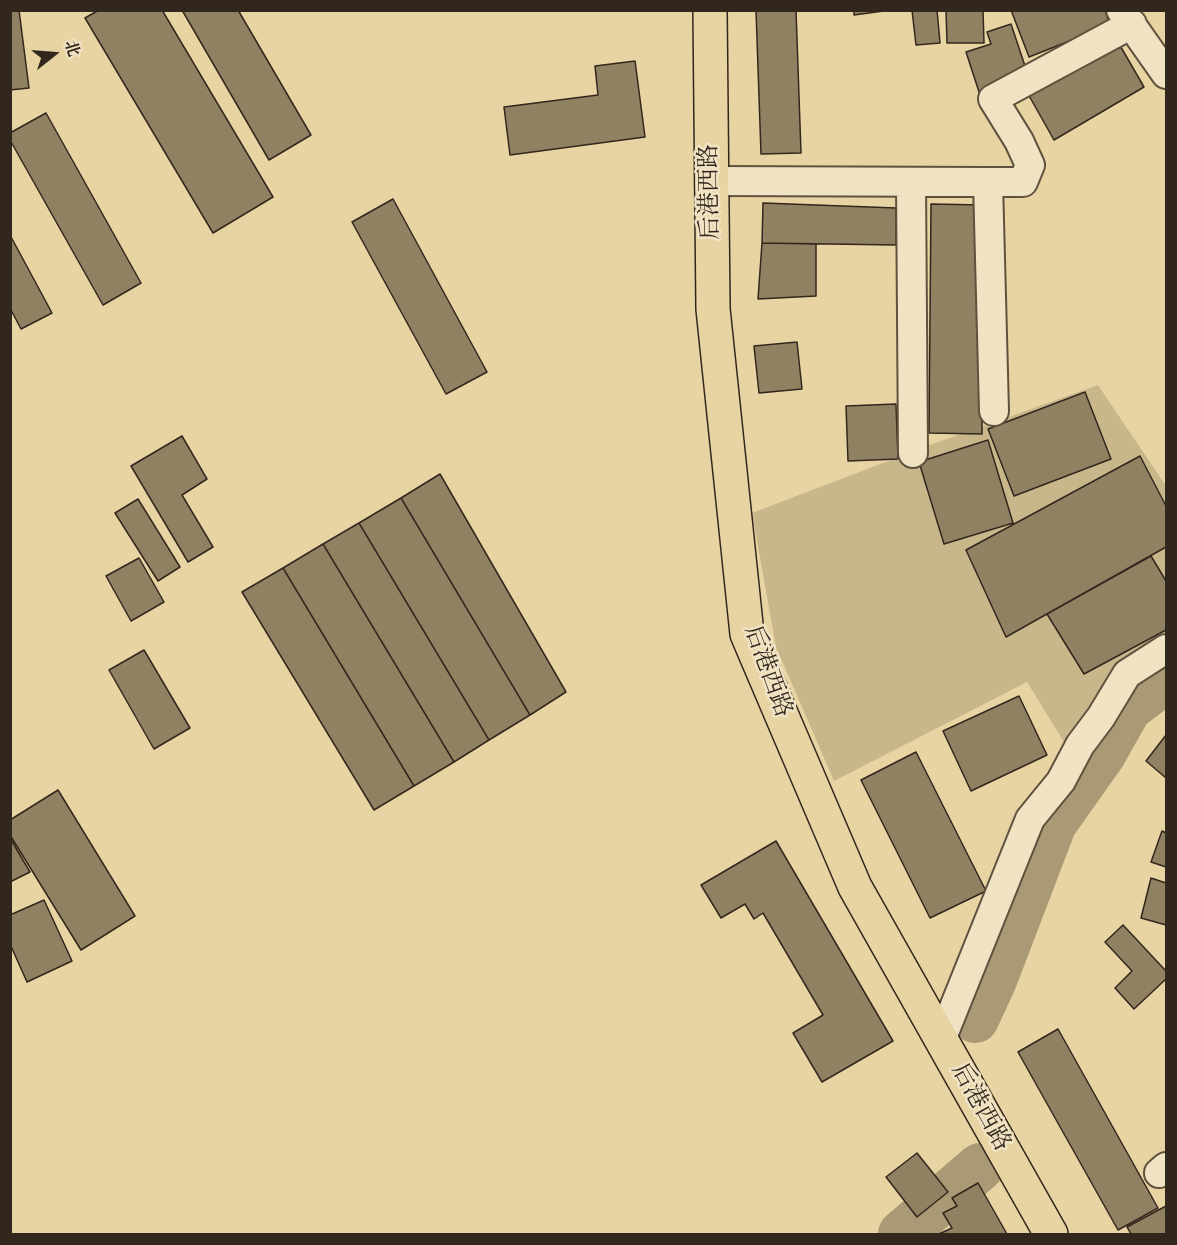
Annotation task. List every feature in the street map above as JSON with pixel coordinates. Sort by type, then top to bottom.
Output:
[{"type":"main road","name":"后港西路","points":[[710,10],[713,309],[747,634],[855,887],[1051,1234]]},
{"type":"street","points":[[712,181],[1023,182],[1030,165],[1019,141],[993,99],[1127,17],[1167,74]]},
{"type":"street","points":[[911,182],[913,453]]},
{"type":"street","points":[[988,182],[994,411]]},
{"type":"street","points":[[941,1040],[1029,819],[1061,781],[1080,745],[1101,717],[1127,674],[1167,649]]},
{"type":"shaded area","points":[[1098,385],[1166,486],[1166,639],[1064,742],[1027,682],[834,781],[776,647],[752,513],[930,445]]},
{"type":"building","points":[[10,10],[19,10],[29,88],[10,90]]},
{"type":"building","points":[[99,10],[162,10],[273,197],[213,233],[85,18]]},
{"type":"building","points":[[182,10],[238,10],[311,135],[269,160]]},
{"type":"building","points":[[756,10],[796,10],[801,153],[761,154]]},
{"type":"building","points":[[854,10],[891,10],[854,15]]},
{"type":"building","points":[[912,10],[937,10],[940,43],[916,45]]},
{"type":"building","points":[[946,10],[983,10],[984,43],[947,43]]},
{"type":"building","points":[[1011,10],[1105,10],[1110,25],[1029,57]]},
{"type":"building","points":[[1011,24],[1029,78],[980,95],[966,52],[991,44],[987,32]]},
{"type":"building","points":[[1118,42],[1144,87],[1054,140],[1028,94]]},
{"type":"building","points":[[635,61],[645,137],[510,155],[504,107],[598,95],[595,66]]},
{"type":"building","points":[[46,113],[141,283],[103,305],[10,140],[10,133]]},
{"type":"building","points":[[393,199],[487,372],[446,394],[352,222]]},
{"type":"building","points":[[763,203],[896,208],[896,245],[762,243]]},
{"type":"building","points":[[931,204],[983,205],[982,434],[929,433]]},
{"type":"building","points":[[10,235],[52,313],[21,329],[10,308]]},
{"type":"building","points":[[762,243],[816,244],[816,296],[758,299]]},
{"type":"building","points":[[797,342],[802,389],[759,393],[754,346]]},
{"type":"building","points":[[1085,392],[1111,459],[1014,496],[988,429]]},
{"type":"building","points":[[896,404],[898,459],[848,461],[846,406]]},
{"type":"building","points":[[182,436],[207,479],[182,495],[213,547],[188,562],[131,466]]},
{"type":"building","points":[[988,440],[1013,523],[944,544],[919,462]]},
{"type":"building","points":[[1140,456],[1166,506],[1166,547],[1006,637],[966,550]]},
{"type":"building","points":[[440,474],[566,692],[530,715],[401,498]]},
{"type":"building","points":[[401,498],[530,715],[489,740],[359,523]]},
{"type":"building","points":[[138,499],[180,567],[158,581],[115,513]]},
{"type":"building","points":[[359,523],[489,740],[454,762],[323,544]]},
{"type":"building","points":[[323,544],[454,762],[414,786],[283,568]]},
{"type":"building","points":[[1151,556],[1166,581],[1166,630],[1084,674],[1047,614]]},
{"type":"building","points":[[139,558],[164,602],[131,621],[106,576]]},
{"type":"building","points":[[283,568],[414,786],[374,810],[242,592]]},
{"type":"building","points":[[144,650],[190,728],[154,749],[109,670]]},
{"type":"building","points":[[1019,696],[1047,755],[971,791],[943,731]]},
{"type":"building","points":[[1166,735],[1166,778],[1146,761]]},
{"type":"building","points":[[916,752],[986,891],[930,918],[861,780]]},
{"type":"building","points":[[58,790],[135,916],[81,950],[10,835],[10,820]]},
{"type":"building","points":[[1162,831],[1166,833],[1166,867],[1151,862]]},
{"type":"building","points":[[10,838],[30,872],[10,882]]},
{"type":"building","points":[[776,841],[893,1041],[822,1082],[793,1033],[823,1015],[763,913],[754,919],[745,904],[721,918],[701,885]]},
{"type":"building","points":[[1151,878],[1166,883],[1166,925],[1141,918]]},
{"type":"building","points":[[44,900],[72,961],[27,982],[10,944],[10,915]]},
{"type":"building","points":[[1123,925],[1166,971],[1166,979],[1134,1009],[1115,988],[1132,971],[1105,942]]},
{"type":"building","points":[[1058,1029],[1158,1208],[1118,1230],[1018,1052]]},
{"type":"building","points":[[917,1153],[948,1192],[917,1217],[886,1177]]},
{"type":"building","points":[[978,1183],[1007,1234],[939,1234],[952,1228],[943,1213],[957,1206],[952,1198]]},
{"type":"building","points":[[1166,1206],[1166,1234],[1131,1234],[1127,1227]]},
{"type":"waterway","points":[[975,1019],[993,980],[1053,823],[1102,754],[1128,708],[1166,679]]},
{"type":"waterway","points":[[902,1234],[980,1167]]}]
